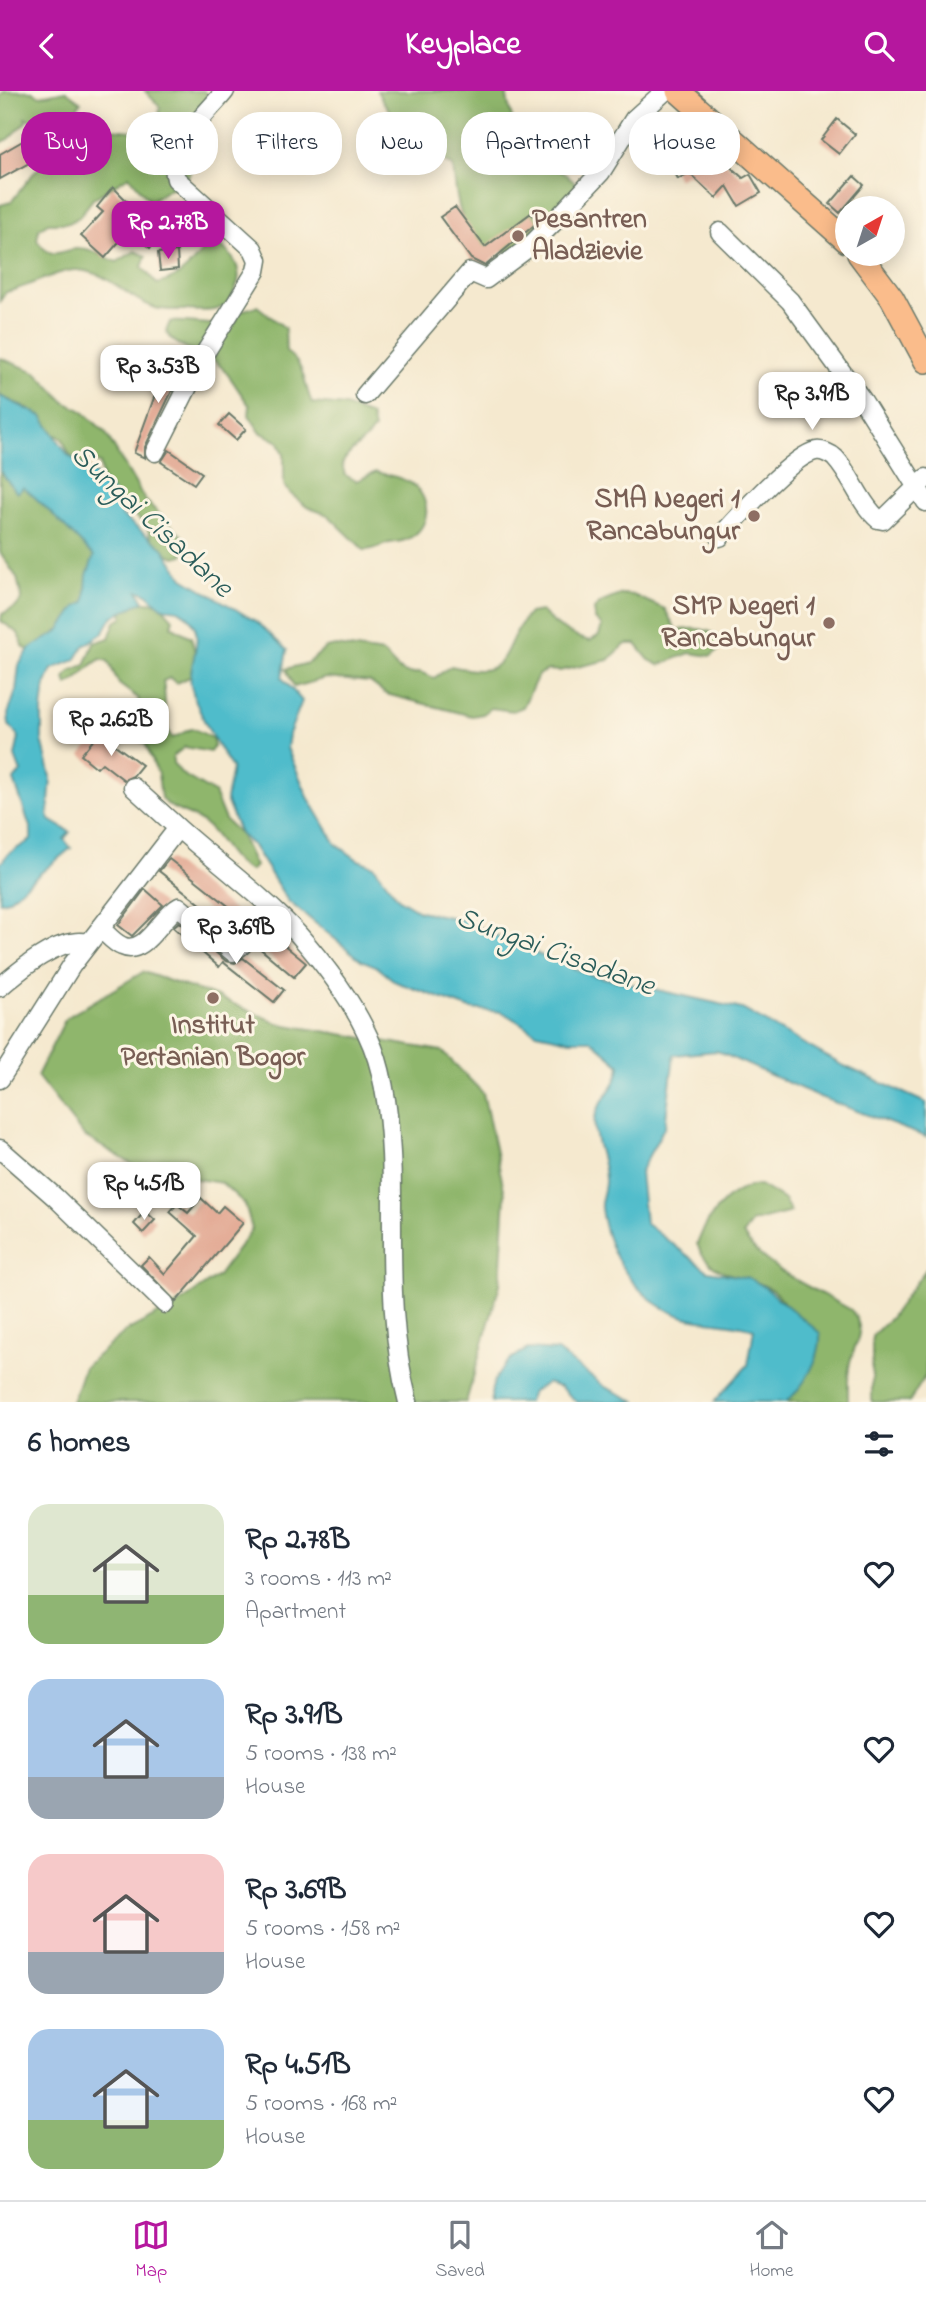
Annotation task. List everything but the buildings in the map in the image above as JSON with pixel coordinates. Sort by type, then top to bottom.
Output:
[{"type":"main road","points":[[678,91],[835,230]]},
{"type":"main road","points":[[868,266],[892,298],[926,361]]},
{"type":"street","points":[[155,452],[205,353],[256,271],[258,260],[253,249],[176,179],[173,169],[176,153],[225,91]]},
{"type":"street","points":[[365,395],[470,272],[486,279],[529,247],[557,219],[601,172],[635,119],[665,91]]},
{"type":"street","points":[[720,232],[790,301],[923,489],[883,520],[878,520],[842,466],[832,455],[816,451],[804,456],[758,496],[720,537]]},
{"type":"street","points":[[133,787],[297,933],[359,1021],[377,1059],[387,1112],[391,1167],[392,1305],[399,1367],[408,1402]]},
{"type":"street","points":[[0,1079],[88,943],[178,828]]},
{"type":"street","points":[[100,928],[121,946],[132,948],[140,945],[179,907],[233,952],[242,945],[268,908]]},
{"type":"street","points":[[0,987],[30,962],[76,940],[88,943]]},
{"type":"street","points":[[0,1149],[66,1207],[165,1304]]},
{"type":"green space","points":[[5,91],[32,91],[40,96],[66,91],[81,102],[73,112],[21,112],[21,127],[9,139],[0,143],[0,96]]},
{"type":"green space","points":[[145,91],[204,91],[209,97],[199,112],[159,112],[160,107]]},
{"type":"green space","points":[[377,91],[506,91],[510,112],[461,112],[461,175],[566,175],[581,188],[518,253],[477,247],[459,208],[453,166],[447,162],[447,112],[391,112]]},
{"type":"green space","points":[[112,129],[126,130],[126,175],[189,175],[188,177],[150,201],[129,176],[93,199],[79,217],[69,223],[48,223],[39,229],[37,240],[49,252],[86,249],[117,262],[135,251],[146,256],[142,267],[157,284],[178,275],[208,246],[216,242],[230,255],[239,274],[238,282],[226,305],[201,311],[160,309],[142,302],[99,275],[77,270],[62,272],[6,292],[0,301],[0,205],[11,202],[32,175],[112,175]]},
{"type":"green space","points":[[257,306],[285,328],[286,352],[301,369],[312,403],[345,406],[371,416],[374,429],[345,459],[342,464],[345,475],[356,481],[376,472],[412,484],[419,491],[426,506],[424,522],[414,535],[403,541],[364,550],[328,515],[307,507],[291,494],[284,485],[284,454],[279,442],[260,432],[249,415],[250,406],[228,375],[212,359],[175,342],[166,331],[170,322],[236,322],[237,312]]},
{"type":"green space","points":[[0,358],[36,372],[66,403],[81,410],[105,432],[145,500],[184,538],[186,546],[183,555],[175,557],[168,554],[152,540],[146,525],[118,502],[103,484],[100,463],[84,459],[83,467],[72,458],[62,438],[41,428],[29,409],[0,396]]},
{"type":"green space","points":[[0,469],[73,528],[90,547],[97,564],[97,579],[92,594],[82,608],[56,633],[29,651],[23,646],[18,633],[1,621],[2,614],[16,607],[22,599],[17,578],[0,552]]},
{"type":"green space","points":[[622,594],[633,595],[665,609],[676,630],[699,629],[720,637],[720,649],[711,656],[690,653],[659,665],[649,660],[636,644],[626,644],[608,660],[559,671],[548,670],[538,675],[523,707],[513,711],[491,708],[483,714],[472,716],[386,694],[370,682],[326,678],[294,687],[286,669],[308,663],[326,648],[336,646],[383,653],[403,672],[420,672],[434,678],[451,666],[485,670],[502,659],[529,613],[541,611],[564,630],[590,641],[599,635],[602,626],[595,619],[594,609],[602,602]]},
{"type":"green space","points":[[134,601],[158,603],[173,619],[171,626],[191,637],[196,656],[202,661],[199,673],[176,683],[170,678],[163,681],[166,719],[172,738],[193,729],[212,738],[214,746],[210,752],[185,747],[173,756],[173,763],[182,774],[214,793],[225,820],[240,834],[255,866],[250,871],[230,855],[203,823],[171,807],[161,798],[158,774],[145,743],[122,735],[116,729],[120,722],[134,715],[139,699],[119,684],[108,661],[101,659],[67,685],[65,678],[70,671],[85,665],[94,643],[109,638],[115,622],[123,618],[122,610]]},
{"type":"green space","points":[[143,972],[215,996],[280,1024],[442,1051],[483,1093],[505,1194],[500,1284],[466,1402],[72,1402],[84,1367],[126,1331],[176,1305],[218,1276],[252,1229],[245,1204],[222,1183],[144,1171],[84,1136],[37,1076],[66,1018]]},
{"type":"green space","points":[[760,1185],[784,1200],[791,1212],[752,1222],[743,1234],[751,1246],[776,1268],[851,1310],[856,1317],[859,1335],[849,1367],[848,1402],[764,1402],[784,1303],[775,1292],[764,1285],[715,1267],[705,1258],[697,1244],[721,1205],[739,1191]]},
{"type":"green space","points":[[926,1269],[926,1375],[909,1402],[872,1402],[872,1336],[890,1318]]},
{"type":"water","points":[[0,396],[42,416],[68,455],[100,478],[115,495],[122,516],[163,548],[183,578],[257,622],[287,650],[282,678],[302,701],[289,734],[287,748],[308,797],[336,844],[358,860],[374,866],[399,899],[419,911],[465,920],[515,945],[591,975],[742,1009],[842,1065],[926,1103],[926,1137],[820,1097],[717,1051],[674,1055],[665,1126],[640,1172],[645,1223],[708,1271],[749,1278],[763,1286],[820,1333],[815,1361],[799,1388],[786,1402],[714,1402],[748,1365],[754,1329],[694,1319],[668,1310],[639,1289],[618,1260],[604,1226],[601,1208],[605,1174],[597,1142],[595,1118],[600,1104],[616,1079],[620,1065],[591,1040],[570,1040],[537,1033],[502,1012],[471,1009],[396,982],[376,966],[361,960],[288,901],[253,846],[240,834],[226,800],[232,768],[208,729],[194,697],[190,677],[197,637],[190,618],[180,611],[164,608],[146,593],[138,591],[144,601],[112,617],[103,633],[84,646],[75,660],[52,669],[45,685],[42,710],[42,740],[51,777],[48,815],[50,820],[70,832],[64,839],[71,848],[8,900],[0,902],[0,864],[8,854],[31,840],[31,830],[14,780],[21,772],[15,756],[19,737],[9,725],[8,714],[16,691],[19,665],[30,648],[58,632],[76,607],[85,602],[87,575],[94,556],[28,491],[23,488],[17,493],[0,471]]},
{"type":"water","points":[[528,1349],[557,1351],[605,1387],[637,1402],[577,1402],[560,1387],[547,1383],[532,1392],[528,1402],[492,1402],[491,1393],[496,1377],[507,1363]]},
{"type":"place","name":"Pesantren Aladzievie","points":[[518,236]]},
{"type":"place","name":"SMA Negeri 1 Rancabungur","points":[[754,516]]},
{"type":"place","name":"SMP Negeri 1 Rancabungur","points":[[829,623]]},
{"type":"place","name":"Institut Pertanian Bogor","points":[[213,998]]},
{"type":"water label","name":"Sungai Cisadane","points":[[151,522]]},
{"type":"water label","name":"Sungai Cisadane","points":[[555,953]]}]
